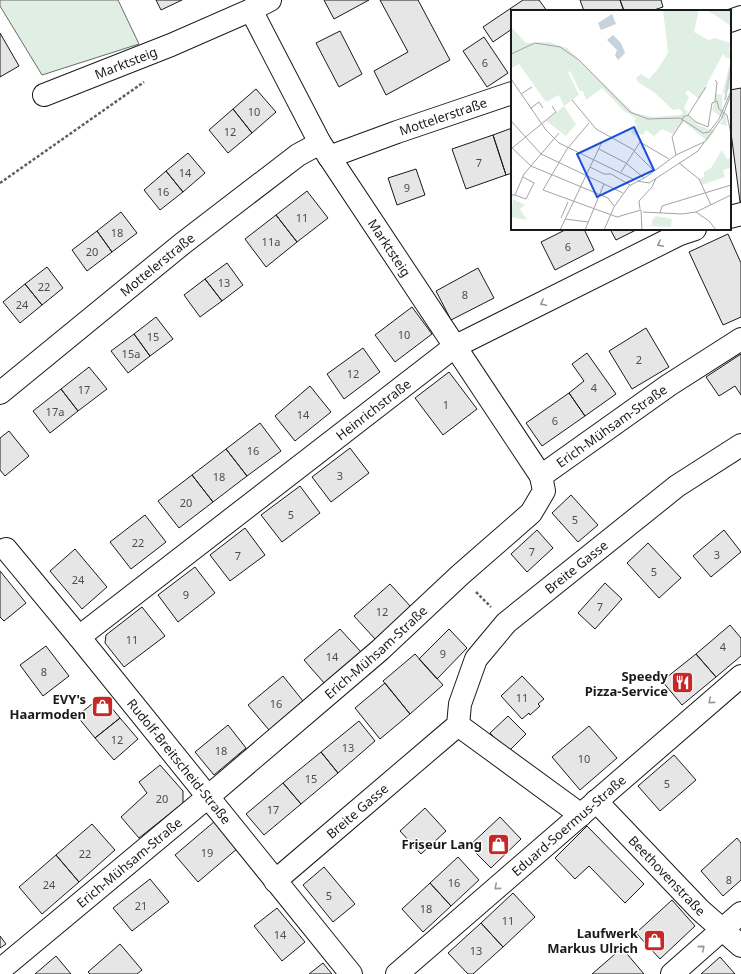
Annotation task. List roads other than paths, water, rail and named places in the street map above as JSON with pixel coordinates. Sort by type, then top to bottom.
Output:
[{"type":"street","name":"Marktsteig","points":[[44,95],[171,45],[251,10],[270,0]]},
{"type":"street","name":"Marktsteig","points":[[251,10],[325,150],[454,347],[541,476]]},
{"type":"street","points":[[731,21],[741,17]]},
{"type":"street","name":"Mottelerstraße","points":[[0,393],[182,244],[298,154],[325,150],[397,132],[511,94]]},
{"type":"street","points":[[731,218],[741,214]]},
{"type":"street","name":"Heinrichstraße","points":[[79,637],[454,347],[680,234],[692,230]]},
{"type":"street","name":"Erich-Mühsam-Straße","points":[[0,970],[209,796],[380,650],[460,575],[532,513],[544,491],[541,476],[669,385],[741,339]]},
{"type":"street","name":"Breite Gasse","points":[[275,881],[458,725],[460,704],[476,659],[506,623],[677,486],[741,445]]},
{"type":"street","name":"Rudolf-Breitscheid-Straße","points":[[6,549],[209,796],[275,881],[351,974]]},
{"type":"street","name":"Eduard-Soermus-Straße","points":[[397,974],[741,676]]},
{"type":"street","points":[[458,725],[588,808]]},
{"type":"street","name":"Beethovenstraße","points":[[588,808],[741,946]]},
{"type":"street","points":[[672,974],[741,914]]},
{"type":"place","name":"Speedy Pizza-Service","points":[[683,683]]},
{"type":"place","name":"EVY's Haarmoden","points":[[102,706]]},
{"type":"place","name":"Friseur Lang","points":[[498,844]]},
{"type":"place","name":"Laufwerk Markus Ulrich","points":[[654,940]]}]
